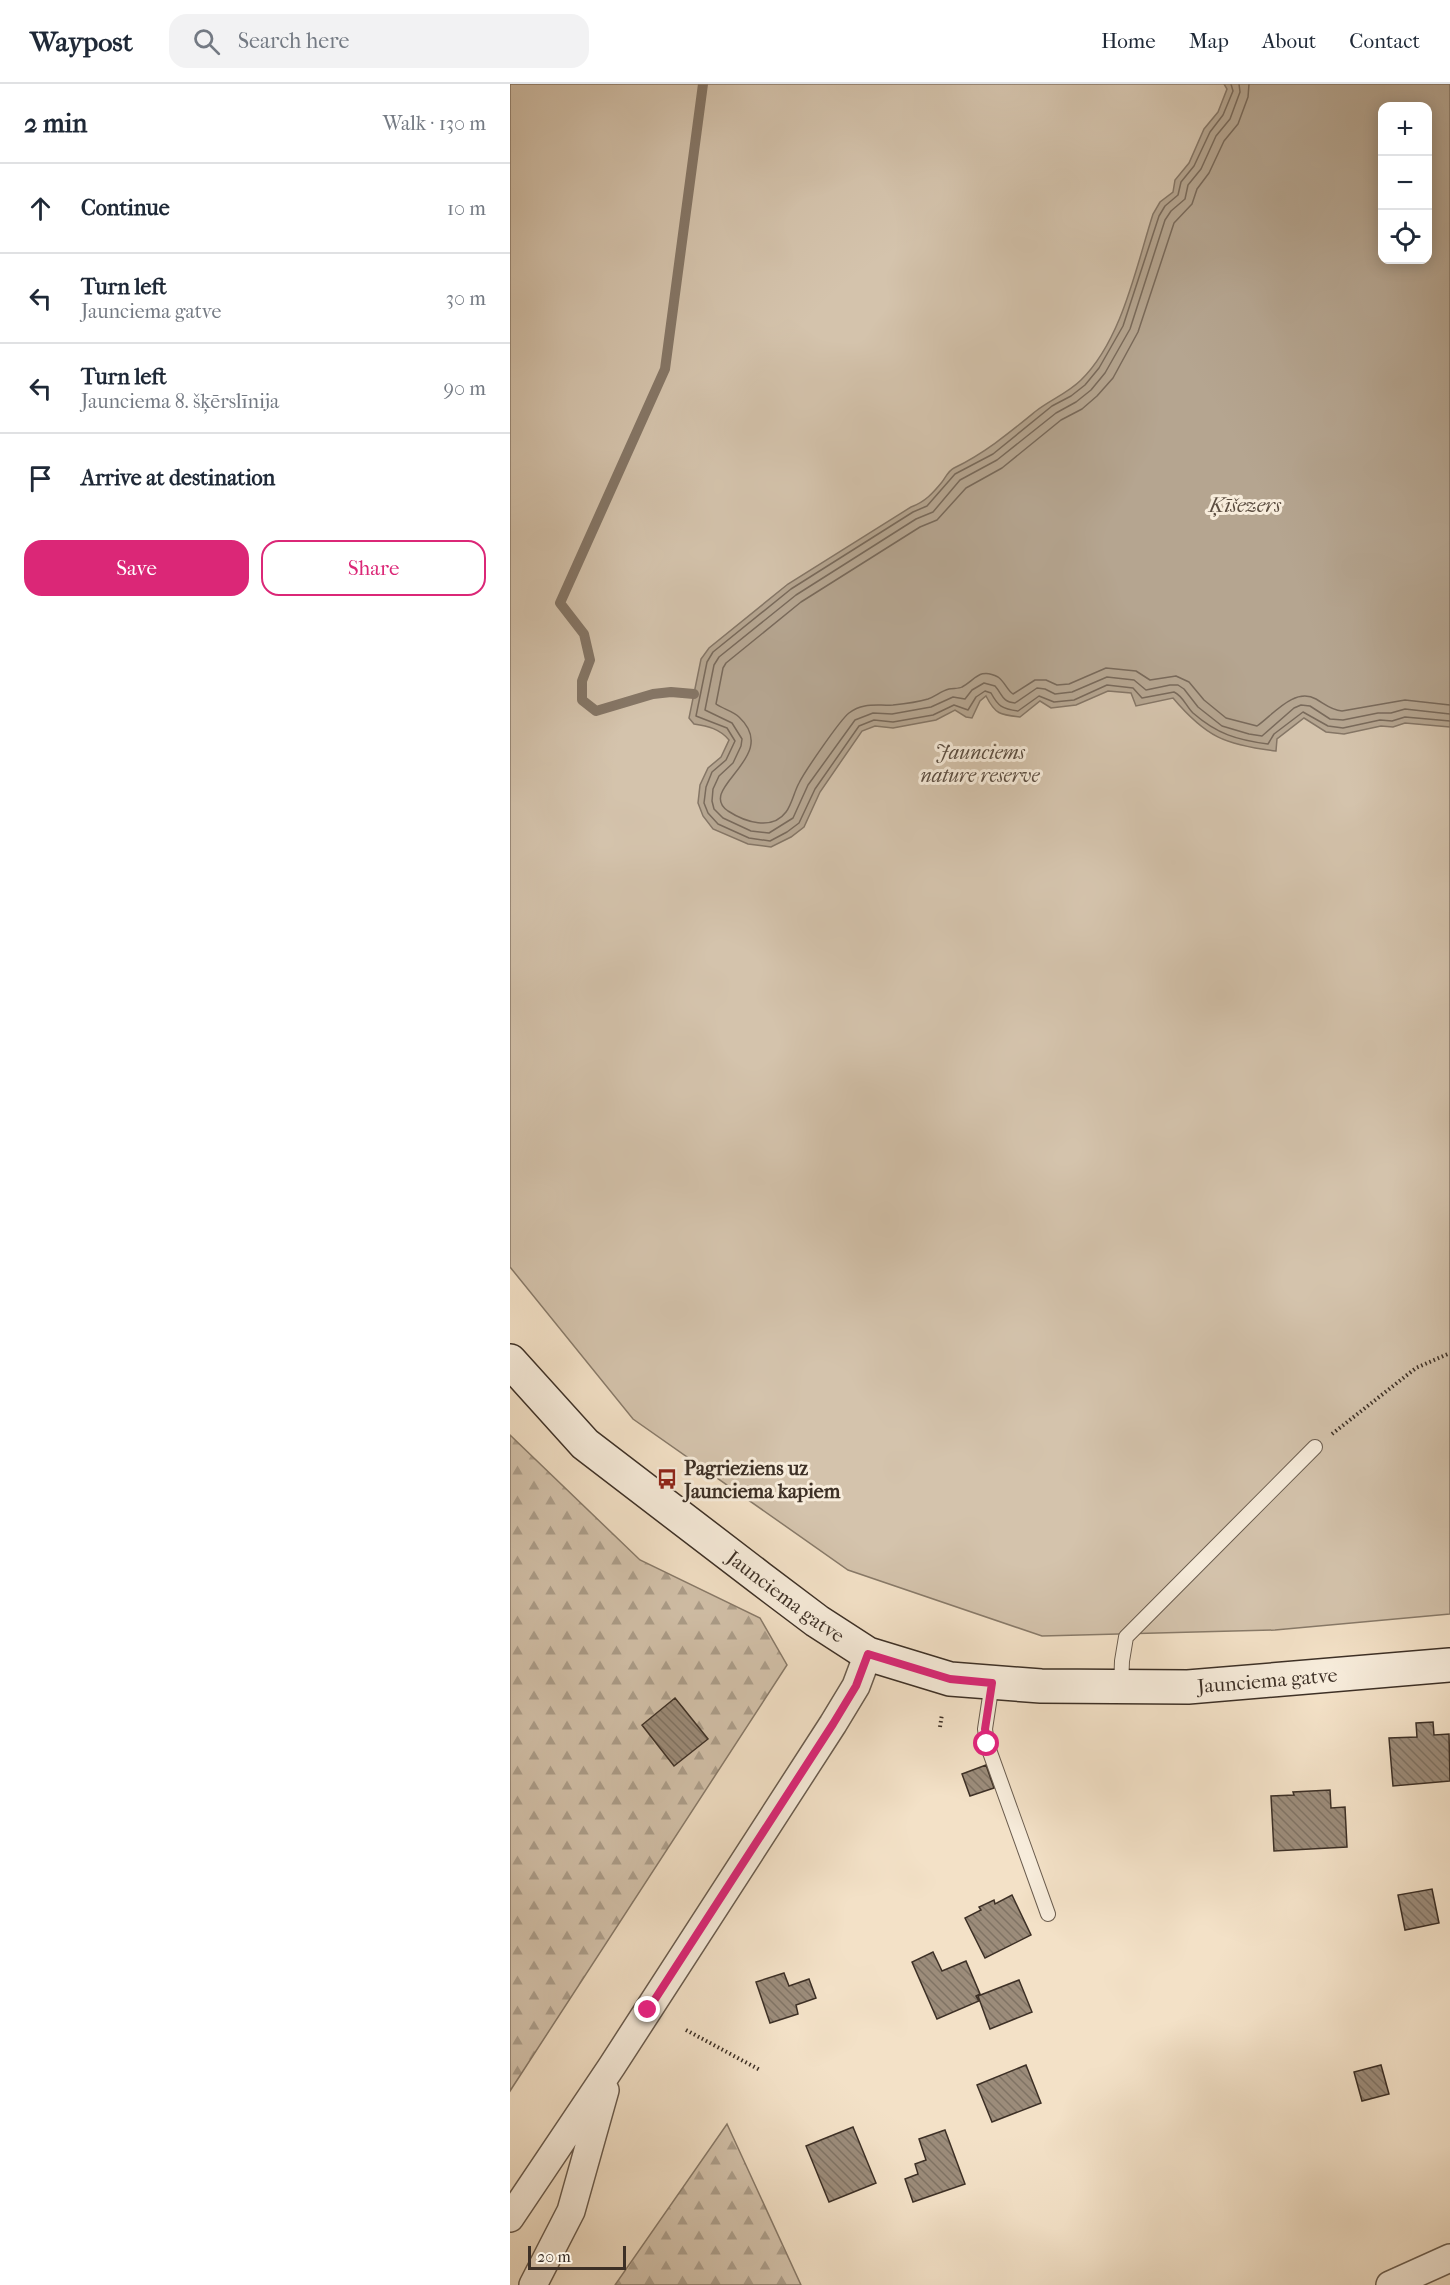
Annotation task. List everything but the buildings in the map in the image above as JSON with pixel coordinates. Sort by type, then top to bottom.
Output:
[{"type":"main road","name":"Jaunciema gatve","points":[[510,1361],[585,1444],[769,1586],[868,1654],[950,1679],[992,1683],[1122,1687],[1188,1687],[1450,1665]]},
{"type":"street","points":[[510,2218],[612,2066],[833,1724],[856,1686],[868,1654]]},
{"type":"street","points":[[532,2285],[572,2211],[612,2066]]},
{"type":"street","points":[[1390,2285],[1450,2258]]},
{"type":"lane","points":[[1122,1687],[1122,1661],[1126,1637],[1315,1447]]},
{"type":"lane","points":[[992,1683],[985,1729],[987,1744],[1048,1914]]},
{"type":"path","points":[[1315,1447],[1416,1368],[1450,1353]]},
{"type":"path","points":[[940,1727],[942,1714]]},
{"type":"path","points":[[686,2030],[760,2070]]},
{"type":"green space","name":"Jaunciems nature reserve","points":[[510,84],[1450,84],[1450,1614],[1275,1630],[1042,1636],[848,1570],[633,1419],[510,1267]]},
{"type":"green space","points":[[510,1435],[640,1560],[760,1618],[787,1665],[510,2091]]},
{"type":"green space","points":[[727,2124],[801,2285],[615,2285]]},
{"type":"water","name":"Ķīšezers","points":[[1224,84],[1450,84],[1450,727],[1405,723],[1393,727],[1381,726],[1344,734],[1326,732],[1304,718],[1277,739],[1276,751],[1243,746],[1218,737],[1196,722],[1173,698],[1136,706],[1131,693],[1108,691],[1076,705],[1051,708],[1040,701],[1020,717],[995,710],[986,696],[980,701],[972,718],[955,710],[936,720],[893,728],[875,726],[862,731],[820,792],[804,827],[791,837],[771,847],[748,844],[713,829],[703,816],[698,803],[700,785],[708,768],[721,757],[729,740],[722,733],[694,724],[689,718],[701,659],[709,648],[788,584],[925,500],[952,469],[986,449],[1081,380],[1095,364],[1117,324],[1134,279],[1153,214],[1160,202],[1173,192],[1175,180],[1189,163],[1204,129],[1218,112],[1227,89]]},
{"type":"waterway","points":[[694,694],[671,692],[653,694],[596,711],[582,700],[582,681],[590,660],[584,634],[560,603],[665,369],[703,84]]},
{"type":"place","name":"Pagrieziens uz Jaunciema kapiem","points":[[667,1479]]},
{"type":"route","points":[[648,2010],[833,1724],[856,1686],[868,1654],[950,1679],[992,1683],[985,1729],[987,1744]]}]
